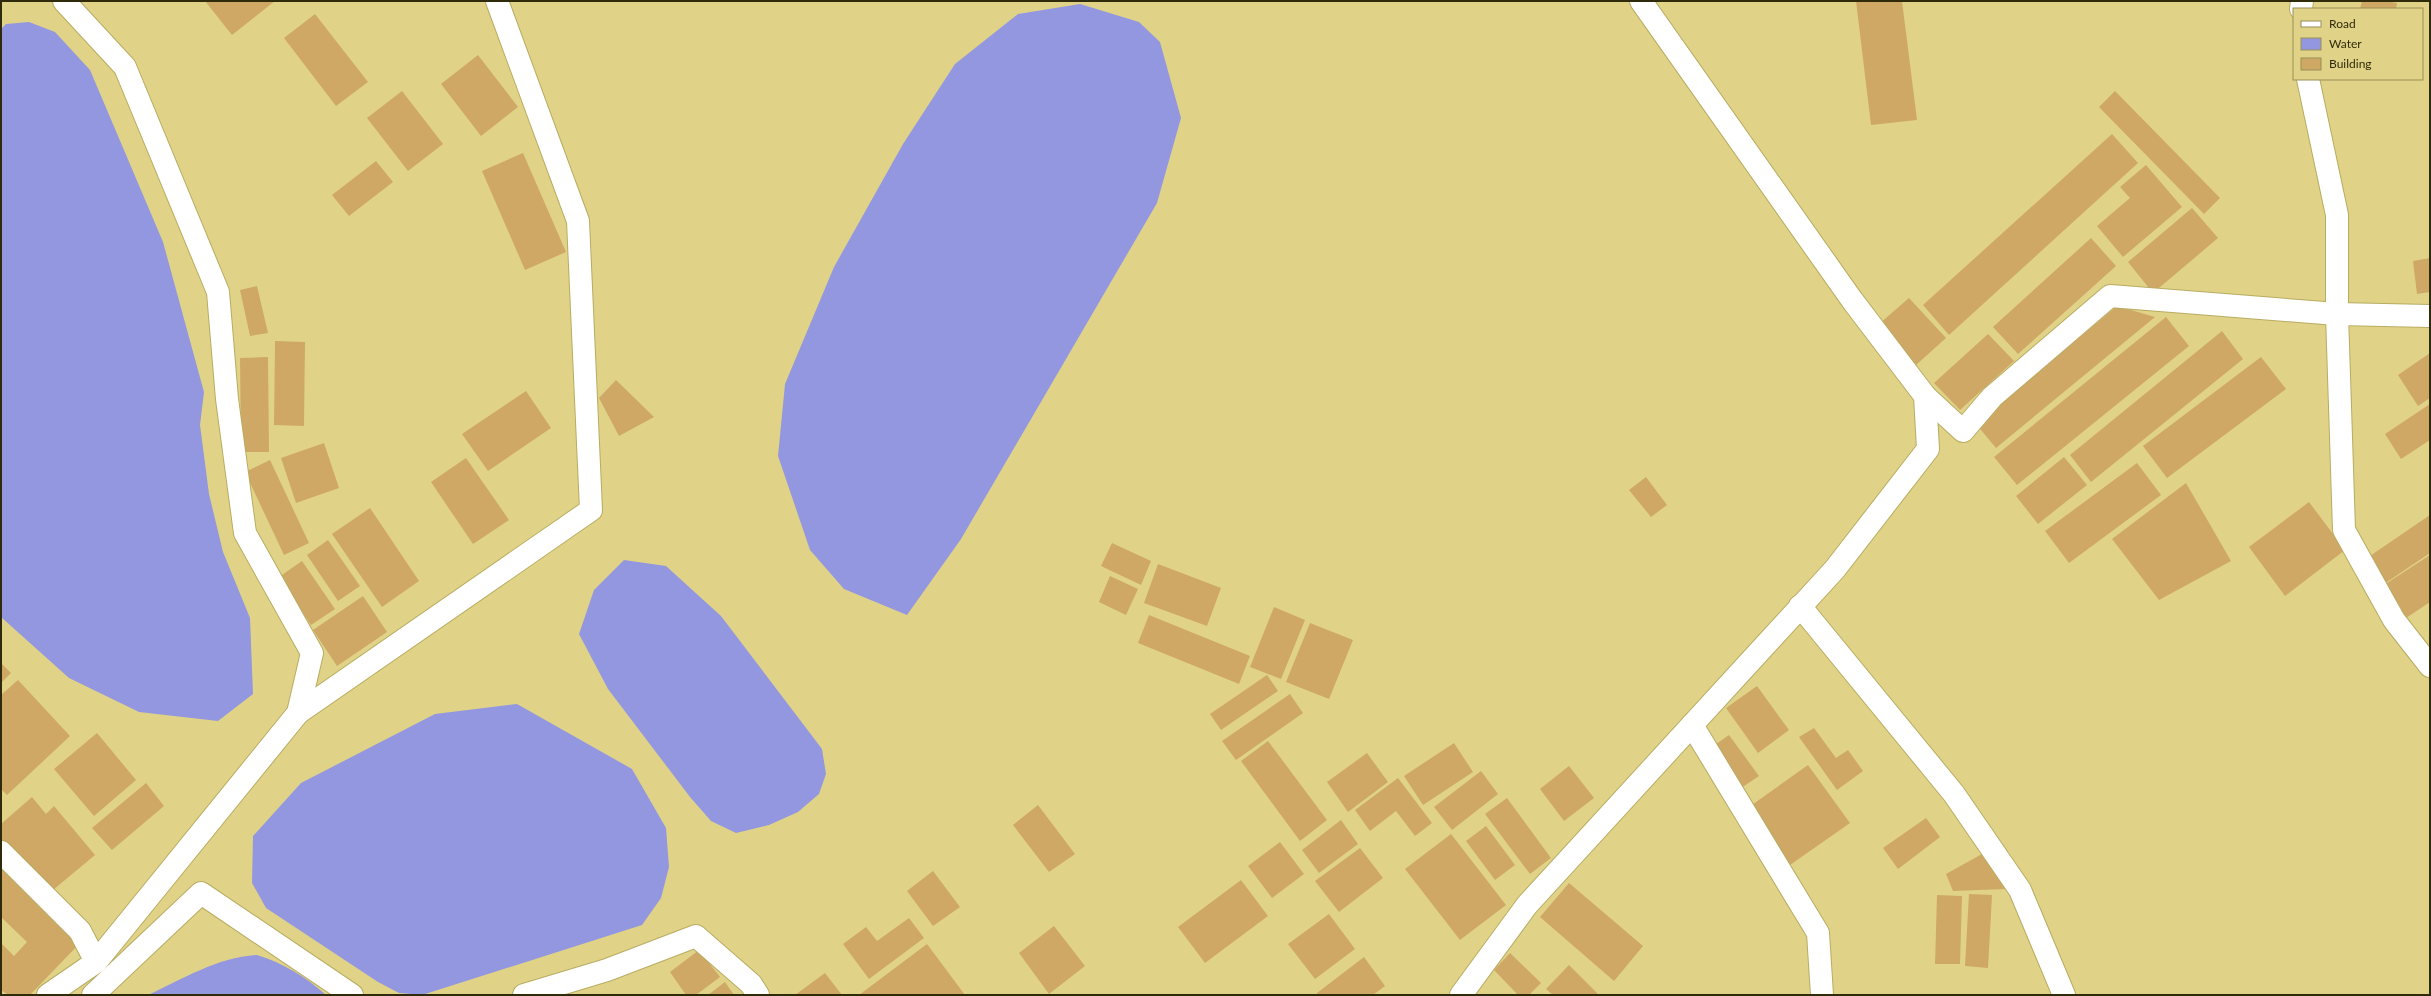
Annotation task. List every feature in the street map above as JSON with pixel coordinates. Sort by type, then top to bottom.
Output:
[{"type":"street","points":[[64,1],[126,67],[218,292],[226,399],[245,533],[312,653],[298,713]]},
{"type":"street","points":[[48,995],[96,962],[298,713],[591,510],[578,220],[497,1]]},
{"type":"street","points":[[1641,1],[1852,300],[1925,396],[1964,431],[1992,397],[2110,296],[2337,314],[2430,316]]},
{"type":"street","points":[[2308,80],[2338,215],[2337,314],[2344,530],[2394,620],[2430,666]]},
{"type":"street","points":[[1461,995],[1528,905],[1834,569],[1928,449],[1925,396]]},
{"type":"street","points":[[1800,606],[1954,794],[2016,884],[2064,995]]},
{"type":"street","points":[[1692,725],[1818,933],[1822,995]]},
{"type":"street","points":[[1,852],[80,931],[96,962]]},
{"type":"street","points":[[93,995],[200,893],[352,995]]},
{"type":"street","points":[[524,995],[607,970],[696,936],[751,984],[758,995]]},
{"type":"water","points":[[1080,4],[1139,22],[1160,42],[1181,118],[1157,203],[961,539],[907,615],[844,589],[810,550],[778,456],[785,384],[834,267],[903,144],[955,64],[1018,14]]},
{"type":"water","points":[[29,22],[55,32],[90,70],[163,242],[204,392],[200,425],[209,494],[223,552],[250,618],[253,694],[218,721],[139,712],[69,678],[1,617],[1,29],[6,24]]},
{"type":"water","points":[[624,560],[666,566],[721,616],[822,749],[826,774],[819,794],[798,812],[769,825],[736,833],[711,821],[690,797],[608,689],[579,634],[594,590]]},
{"type":"water","points":[[517,704],[632,769],[666,828],[669,867],[661,898],[642,925],[422,995],[399,993],[378,982],[266,908],[252,883],[253,836],[301,783],[435,714]]},
{"type":"water","points":[[257,955],[267,958],[294,971],[326,995],[148,995],[215,964]]},
{"type":"building","points":[[205,1],[275,1],[232,35]]},
{"type":"building","points":[[1856,1],[1902,1],[1917,120],[1871,125]]},
{"type":"building","points":[[2362,1],[2386,1],[2397,3],[2396,8],[2360,8]]},
{"type":"building","points":[[315,14],[368,82],[336,106],[284,38]]},
{"type":"building","points":[[478,55],[518,107],[481,136],[441,84]]},
{"type":"building","points":[[402,91],[443,144],[408,171],[367,118]]},
{"type":"building","points":[[2115,91],[2220,198],[2204,214],[2099,107]]},
{"type":"building","points":[[2112,134],[2138,163],[1949,335],[1923,305]]},
{"type":"building","points":[[523,153],[566,252],[525,270],[482,171]]},
{"type":"building","points":[[376,161],[393,182],[349,216],[332,195]]},
{"type":"building","points":[[2146,165],[2182,207],[2123,257],[2097,226],[2130,198],[2120,187]]},
{"type":"building","points":[[2192,208],[2218,238],[2153,293],[2128,262]]},
{"type":"building","points":[[2091,238],[2116,266],[2018,354],[1993,327]]},
{"type":"building","points":[[2430,258],[2430,292],[2417,294],[2413,261]]},
{"type":"building","points":[[257,286],[268,333],[250,336],[240,290]]},
{"type":"building","points":[[1909,298],[1946,338],[1916,365],[1879,324]]},
{"type":"building","points":[[2117,306],[2155,317],[1996,448],[1976,424]]},
{"type":"building","points":[[2166,317],[2189,346],[2017,485],[1994,457]]},
{"type":"building","points":[[2222,331],[2243,359],[2091,482],[2070,455]]},
{"type":"building","points":[[1988,334],[2014,361],[1960,410],[1934,383]]},
{"type":"building","points":[[275,341],[305,342],[304,426],[274,425]]},
{"type":"building","points":[[2430,353],[2430,398],[2418,406],[2398,375]]},
{"type":"building","points":[[268,357],[269,452],[241,452],[240,358]]},
{"type":"building","points":[[2261,357],[2286,389],[2167,478],[2143,446]]},
{"type":"building","points":[[616,380],[654,417],[619,436],[599,398]]},
{"type":"building","points":[[526,391],[551,428],[488,471],[462,434]]},
{"type":"building","points":[[2430,404],[2430,440],[2401,459],[2385,434]]},
{"type":"building","points":[[324,443],[339,488],[296,503],[281,458]]},
{"type":"building","points":[[2064,457],[2087,485],[2038,524],[2016,496]]},
{"type":"building","points":[[466,458],[509,520],[473,544],[431,482]]},
{"type":"building","points":[[270,460],[309,543],[284,555],[245,472]]},
{"type":"building","points":[[2137,463],[2161,495],[2069,563],[2045,531]]},
{"type":"building","points":[[1646,477],[1667,505],[1651,517],[1629,490]]},
{"type":"building","points":[[2186,483],[2231,561],[2159,600],[2112,539]]},
{"type":"building","points":[[2309,502],[2345,550],[2285,596],[2249,547]]},
{"type":"building","points":[[370,508],[419,581],[382,607],[332,534]]},
{"type":"building","points":[[2430,515],[2430,553],[2384,584],[2367,558]]},
{"type":"building","points":[[328,540],[360,586],[338,601],[307,555]]},
{"type":"building","points":[[1112,543],[1151,561],[1141,585],[1101,566]]},
{"type":"building","points":[[2430,555],[2430,602],[2406,618],[2384,585]]},
{"type":"building","points":[[302,561],[335,609],[311,625],[279,577]]},
{"type":"building","points":[[1158,564],[1221,588],[1207,626],[1144,603]]},
{"type":"building","points":[[1110,576],[1138,589],[1126,615],[1099,602]]},
{"type":"building","points":[[363,596],[387,632],[337,666],[313,630]]},
{"type":"building","points":[[1274,607],[1305,620],[1281,679],[1250,667]]},
{"type":"building","points":[[1149,615],[1250,656],[1239,684],[1138,643]]},
{"type":"building","points":[[1310,623],[1353,640],[1329,699],[1286,682]]},
{"type":"building","points":[[1,663],[11,673],[1,683]]},
{"type":"building","points":[[1267,675],[1278,691],[1221,730],[1210,714]]},
{"type":"building","points":[[18,680],[70,736],[7,795],[1,789],[1,695]]},
{"type":"building","points":[[1757,686],[1789,730],[1758,753],[1726,708]]},
{"type":"building","points":[[1290,694],[1303,713],[1236,760],[1222,741]]},
{"type":"building","points":[[1814,728],[1836,758],[1848,750],[1863,771],[1837,790],[1799,737]]},
{"type":"building","points":[[97,733],[136,780],[94,816],[54,769]]},
{"type":"building","points":[[1729,735],[1759,776],[1738,790],[1709,749]]},
{"type":"building","points":[[1268,741],[1327,820],[1300,841],[1241,761]]},
{"type":"building","points":[[1454,743],[1473,772],[1423,805],[1404,776]]},
{"type":"building","points":[[1367,753],[1388,782],[1348,812],[1327,782]]},
{"type":"building","points":[[1808,765],[1850,823],[1790,865],[1749,807]]},
{"type":"building","points":[[1569,766],[1594,798],[1564,821],[1540,789]]},
{"type":"building","points":[[1481,771],[1498,794],[1452,830],[1434,807]]},
{"type":"building","points":[[1398,778],[1432,823],[1415,836],[1396,811],[1370,831],[1355,810]]},
{"type":"building","points":[[146,783],[164,806],[112,850],[92,828]]},
{"type":"building","points":[[32,797],[46,814],[54,806],[95,855],[47,895],[1,840],[1,824]]},
{"type":"building","points":[[1507,798],[1551,858],[1530,874],[1485,814]]},
{"type":"building","points":[[1038,805],[1075,854],[1049,872],[1013,825]]},
{"type":"building","points":[[1926,818],[1940,837],[1898,869],[1883,848]]},
{"type":"building","points":[[1341,820],[1358,844],[1319,873],[1302,850]]},
{"type":"building","points":[[1486,826],[1515,865],[1495,880],[1466,841]]},
{"type":"building","points":[[1451,834],[1506,905],[1460,940],[1405,869]]},
{"type":"building","points":[[1280,842],[1304,874],[1272,898],[1248,866]]},
{"type":"building","points":[[1360,848],[1383,878],[1339,912],[1315,881]]},
{"type":"building","points":[[1982,854],[2006,889],[1953,891],[1946,874]]},
{"type":"building","points":[[1,868],[80,943],[30,995],[8,995],[1,990],[1,943],[14,956],[27,942],[1,917]]},
{"type":"building","points":[[933,871],[960,907],[933,926],[907,891]]},
{"type":"building","points":[[1241,880],[1268,916],[1205,963],[1178,927]]},
{"type":"building","points":[[1569,883],[1643,946],[1614,981],[1540,917]]},
{"type":"building","points":[[1969,894],[1992,895],[1988,968],[1965,966]]},
{"type":"building","points":[[1937,895],[1962,896],[1960,964],[1935,964]]},
{"type":"building","points":[[1329,914],[1355,949],[1315,979],[1288,944]]},
{"type":"building","points":[[909,918],[924,938],[869,979],[843,944],[866,927],[877,941]]},
{"type":"building","points":[[1054,926],[1085,966],[1049,994],[1019,953]]},
{"type":"building","points":[[927,944],[965,995],[859,995]]},
{"type":"building","points":[[699,950],[720,977],[696,995],[686,995],[670,972]]},
{"type":"building","points":[[1510,953],[1541,983],[1529,995],[1518,995],[1494,970]]},
{"type":"building","points":[[1364,957],[1385,986],[1373,995],[1318,995],[1317,993]]},
{"type":"building","points":[[1569,965],[1599,995],[1553,995],[1546,989]]},
{"type":"building","points":[[825,973],[842,995],[795,995]]},
{"type":"building","points":[[725,982],[734,995],[708,995]]}]
